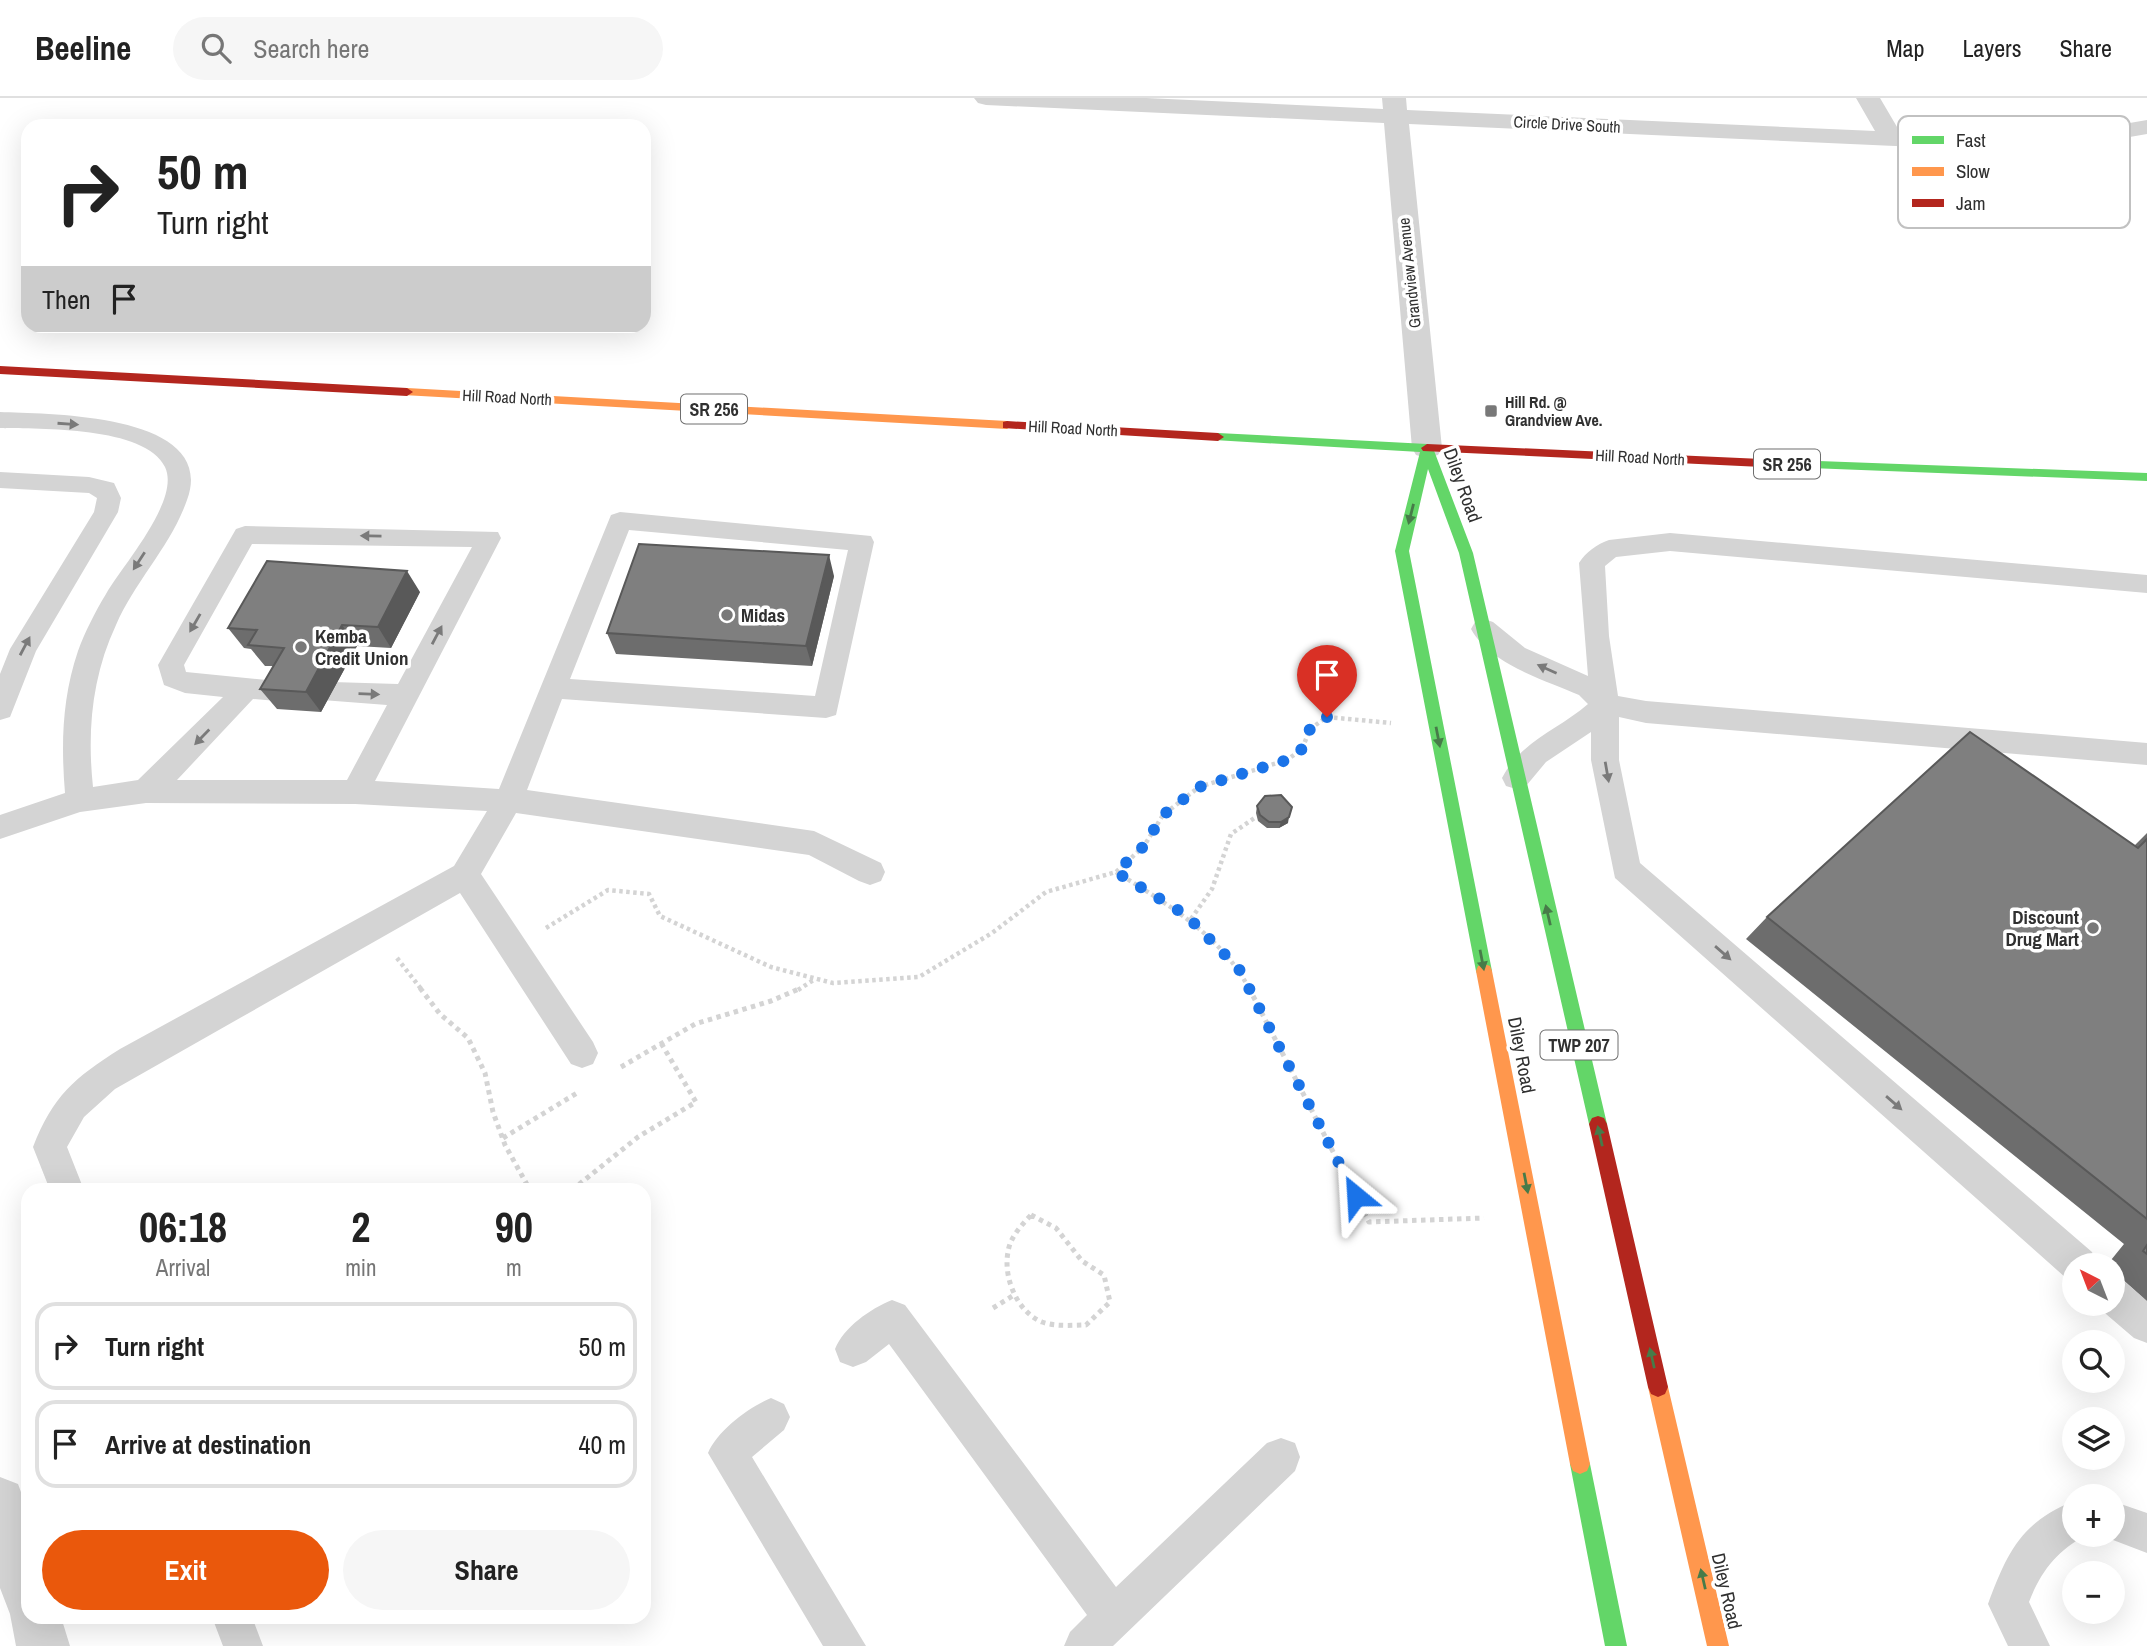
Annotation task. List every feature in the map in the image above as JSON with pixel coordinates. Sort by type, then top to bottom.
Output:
[{"type":"main road","name":"Hill Road North","points":[[0,370],[1427,448],[1962,472],[2147,477]]},
{"type":"main road","name":"Diley Road","points":[[1427,448],[1466,553],[1718,1646]]},
{"type":"main road","name":"Diley Road","points":[[1427,448],[1402,551],[1616,1646]]},
{"type":"street","name":"Circle Drive South","points":[[986,98],[1395,107],[1898,140]]},
{"type":"street","points":[[1868,98],[1893,140]]},
{"type":"street","name":"Grandview Avenue","points":[[1395,107],[1427,448]]},
{"type":"street","points":[[0,1502],[21,1569]]},
{"type":"street","points":[[37,1624],[43,1646]]},
{"type":"lane","points":[[0,420],[75,424],[135,434],[161,449],[178,468],[180,483],[175,500],[115,599],[84,668],[76,706],[74,752],[79,800]]},
{"type":"lane","points":[[0,480],[89,485],[105,489],[109,498],[106,512],[23,649],[0,709]]},
{"type":"lane","points":[[64,1183],[50,1147],[60,1119],[86,1089],[131,1060],[465,875],[508,801],[553,688],[620,521],[862,542],[826,707],[553,688]]},
{"type":"lane","points":[[277,691],[185,683],[174,678],[171,665],[245,535],[489,538],[355,792]]},
{"type":"lane","points":[[2065,1253],[1626,869],[1605,760],[1605,704],[1596,636],[1592,563],[1609,549],[1670,542],[2147,584]]},
{"type":"lane","points":[[1484,629],[1516,655],[1589,688],[1605,704],[1646,712],[2147,754]]},
{"type":"lane","points":[[146,791],[200,740],[248,687]]},
{"type":"lane","points":[[332,693],[405,695]]},
{"type":"lane","points":[[1516,778],[1538,749],[1592,718],[1605,704]]},
{"type":"lane","points":[[0,827],[79,800],[146,791],[355,792],[508,801],[814,843],[870,872]]},
{"type":"lane","points":[[465,875],[582,1053]]},
{"type":"lane","points":[[2125,1306],[2147,1325]]},
{"type":"lane","points":[[853,1349],[892,1318],[1114,1617]]},
{"type":"lane","points":[[771,1416],[727,1453],[846,1646]]},
{"type":"lane","points":[[1084,1646],[1281,1457]]},
{"type":"lane","points":[[2125,1525],[2147,1533]]},
{"type":"lane","points":[[2030,1646],[2008,1604],[2025,1559],[2054,1530],[2062,1526]]},
{"type":"lane","points":[[235,1624],[243,1646]]},
{"type":"path","points":[[513,948],[608,891],[649,894],[660,916],[771,967],[833,984],[868,983],[919,976],[992,933],[1046,892],[1116,872],[1144,846],[1163,815],[1199,787],[1287,760],[1302,749],[1310,729],[1327,717],[1393,723]]},
{"type":"path","points":[[1191,919],[1203,906],[1217,877],[1222,847],[1237,824],[1256,817]]},
{"type":"path","points":[[1116,872],[1191,919],[1239,969],[1369,1222],[1495,1217]]},
{"type":"path","points":[[394,954],[440,1014],[468,1038],[485,1073],[502,1138],[526,1183]]},
{"type":"path","points":[[620,1068],[696,1023],[770,1004],[803,989],[816,979]]},
{"type":"path","points":[[581,1183],[638,1137],[696,1102],[661,1043]]},
{"type":"path","points":[[502,1138],[584,1089]]},
{"type":"path","points":[[1031,1215],[1056,1228],[1082,1261],[1104,1275],[1110,1302],[1086,1325],[1054,1325],[1028,1317],[1014,1295],[1004,1264],[1012,1234],[1031,1215]]},
{"type":"path","points":[[993,1308],[1014,1295]]},
{"type":"building","name":"Midas","points":[[639,544],[829,555],[806,646],[607,633]]},
{"type":"building","name":"Kemba Credit Union","points":[[267,561],[407,571],[378,627],[342,625],[306,692],[260,689],[284,648],[248,645],[257,630],[228,628]]},
{"type":"building","points":[[1970,732],[2138,848],[2147,839],[2147,1219],[1767,917]]},
{"type":"building","points":[[1281,795],[1292,807],[1289,817],[1281,822],[1269,822],[1260,815],[1257,806],[1265,796]]},
{"type":"traffic: fast","points":[[1218,437],[1427,448]]},
{"type":"traffic: fast","points":[[1427,448],[1466,553],[1598,1124]]},
{"type":"traffic: fast","points":[[1427,448],[1402,551],[1484,971]]},
{"type":"traffic: fast","points":[[1762,463],[2147,477]]},
{"type":"traffic: fast","points":[[1580,1464],[1616,1646]]},
{"type":"traffic: slow","points":[[407,392],[1007,425]]},
{"type":"traffic: slow","points":[[1484,971],[1580,1464]]},
{"type":"traffic: slow","points":[[1658,1387],[1718,1646]]},
{"type":"traffic: jam","points":[[0,370],[407,392]]},
{"type":"traffic: jam","points":[[1007,425],[1218,437]]},
{"type":"traffic: jam","points":[[1427,448],[1762,463]]},
{"type":"traffic: jam","points":[[1598,1124],[1658,1387]]},
{"type":"place","name":"Hill Rd. @ Grandview Ave.","points":[[1491,411]]},
{"type":"place","name":"Midas","points":[[727,615]]},
{"type":"place","name":"Kemba Credit Union","points":[[301,647]]},
{"type":"place","name":"Discount Drug Mart","points":[[2093,928]]},
{"type":"route","points":[[1327,717],[1310,729],[1302,749],[1287,760],[1199,787],[1163,815],[1144,846],[1116,872],[1186,915],[1239,969],[1356,1196]]}]
